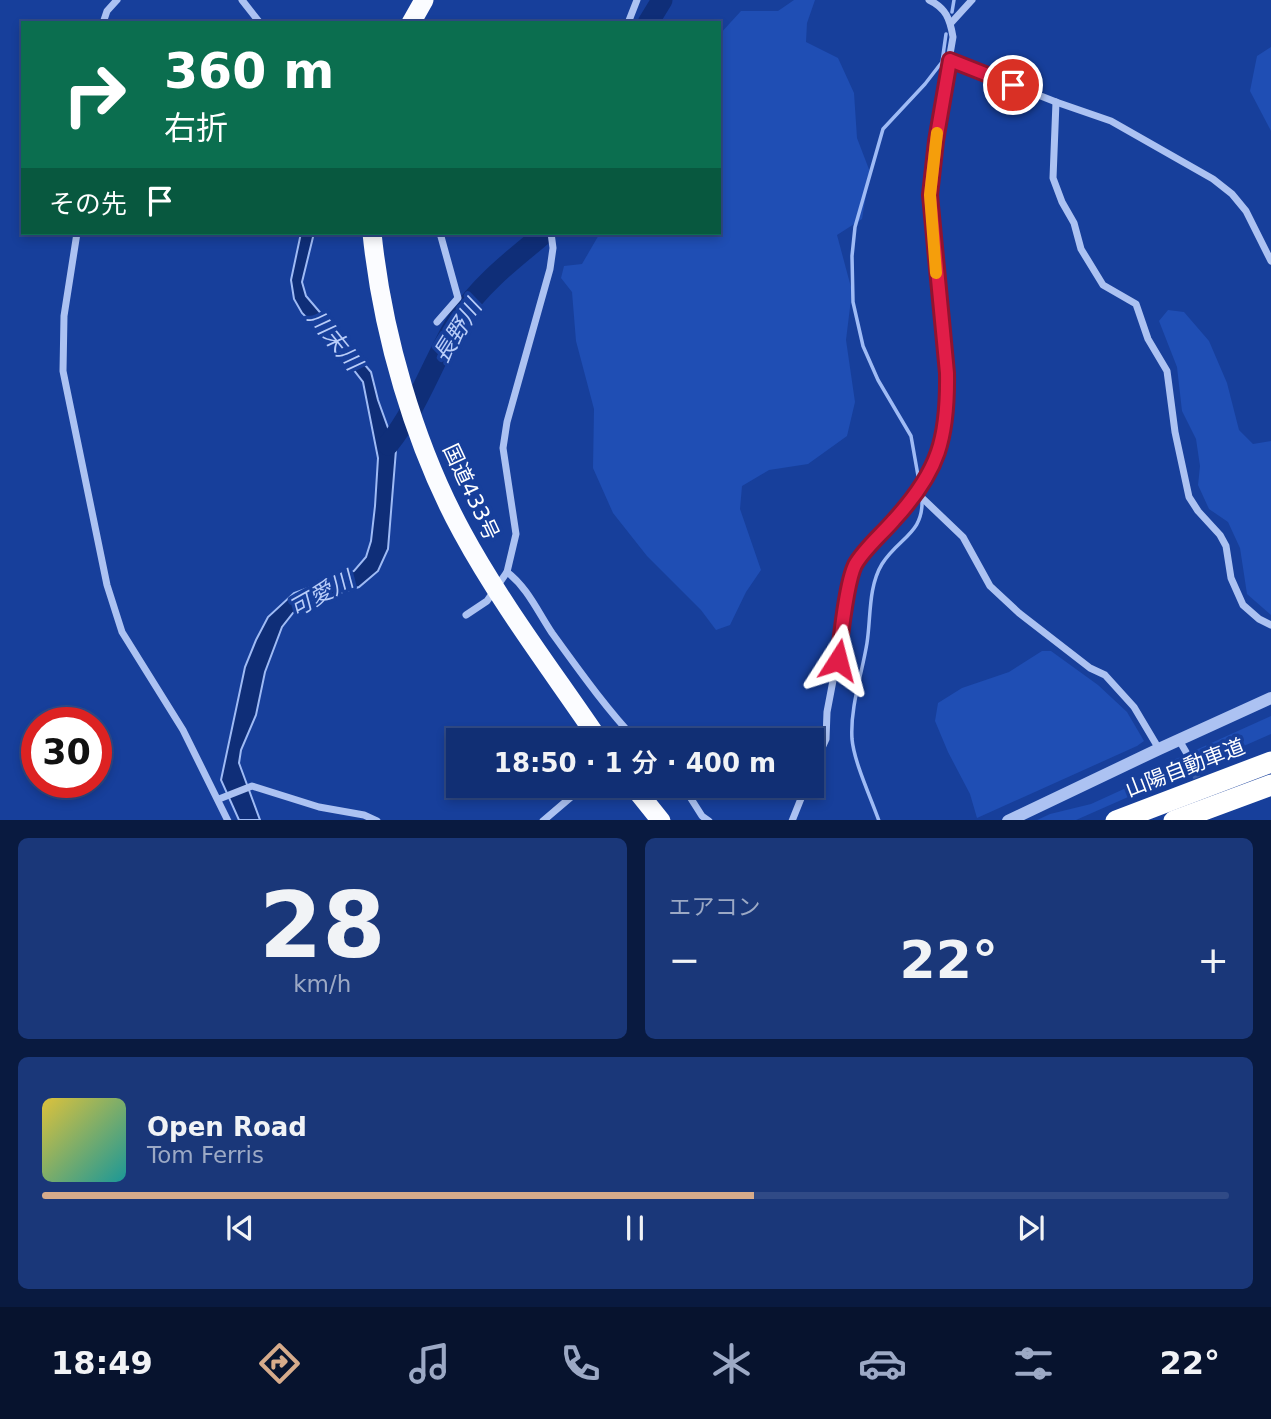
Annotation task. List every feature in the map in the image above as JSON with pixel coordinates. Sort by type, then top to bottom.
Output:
[{"type":"highway","points":[[412,21],[424,0]]},
{"type":"highway","name":"国道433号","points":[[372,235],[401,376],[430,465],[444,498],[478,561],[502,580],[592,728]]},
{"type":"highway","points":[[1170,811],[1271,754]]},
{"type":"highway","name":"山陽自動車道","points":[[1170,811],[1271,762]]},
{"type":"highway","name":"山陽自動車道","points":[[1121,820],[1170,811],[1271,785]]},
{"type":"highway","points":[[638,798],[651,820]]},
{"type":"highway","points":[[641,798],[660,820]]},
{"type":"street","points":[[104,21],[107,10],[117,0]]},
{"type":"street","points":[[242,0],[258,21]]},
{"type":"street","points":[[629,21],[638,0]]},
{"type":"street","points":[[824,743],[827,712],[855,565],[918,494],[930,474],[937,457],[947,399],[947,373],[930,195],[953,37],[951,23],[944,10],[929,0]]},
{"type":"street","points":[[951,23],[971,0]]},
{"type":"street","points":[[950,60],[1111,121],[1213,179],[1232,194],[1246,211],[1271,261]]},
{"type":"street","points":[[1056,102],[1053,178],[1074,223],[1081,248],[1102,285],[1136,303],[1148,339],[1167,371],[1175,432],[1189,497],[1220,535],[1226,547],[1231,578],[1243,605],[1271,625]]},
{"type":"street","points":[[77,235],[64,316],[63,371],[107,585],[122,632],[223,797],[228,820]]},
{"type":"street","points":[[438,322],[458,298],[441,235]]},
{"type":"street","points":[[466,615],[487,601],[502,580],[516,534],[503,448],[510,411],[550,269],[553,248],[551,235]]},
{"type":"street","points":[[918,494],[963,537],[990,586],[1019,613],[1090,668],[1105,675],[1134,707],[1159,749]]},
{"type":"street","points":[[502,580],[519,581],[593,692],[625,728]]},
{"type":"street","points":[[1010,820],[1271,698]]},
{"type":"street","points":[[1178,740],[1186,752]]},
{"type":"street","points":[[223,797],[249,786],[375,820]]},
{"type":"street","points":[[544,820],[570,798]]},
{"type":"street","points":[[691,798],[708,820]]},
{"type":"street","points":[[792,820],[801,798]]},
{"type":"shaded area","points":[[794,0],[815,0],[807,23],[806,42],[838,58],[854,93],[857,138],[870,172],[862,219],[837,235],[852,291],[846,340],[855,402],[847,436],[808,464],[769,470],[742,486],[740,509],[761,570],[746,592],[730,625],[716,630],[701,610],[647,556],[613,513],[593,468],[594,409],[576,341],[572,292],[561,278],[564,266],[582,264],[599,235],[721,235],[721,33],[741,11],[778,11]]},
{"type":"shaded area","points":[[1271,47],[1271,131],[1250,91],[1257,56]]},
{"type":"shaded area","points":[[1168,310],[1184,312],[1209,341],[1227,383],[1239,430],[1253,444],[1271,441],[1271,615],[1247,594],[1240,548],[1228,522],[1209,509],[1198,485],[1200,466],[1196,439],[1182,411],[1177,367],[1159,321]]},
{"type":"shaded area","points":[[1042,651],[1051,651],[1098,685],[1127,712],[1144,741],[977,818],[970,794],[935,721],[938,703],[962,688],[1009,672]]},
{"type":"shaded area","points":[[1271,716],[1271,734],[1076,820],[1037,820],[1091,804],[1137,783],[1167,763]]},
{"type":"water","points":[[301,235],[314,235],[302,282],[306,296],[371,372],[396,450],[388,549],[378,571],[359,587],[307,603],[293,613],[282,627],[265,672],[256,715],[241,750],[239,763],[260,820],[239,820],[221,780],[245,667],[256,640],[268,617],[294,593],[354,571],[366,557],[371,541],[375,506],[378,458],[363,382],[335,346],[302,313],[294,299],[291,280]]},
{"type":"waterway","name":"長野川","points":[[649,21],[662,0]]},
{"type":"waterway","points":[[952,12],[954,0]]},
{"type":"waterway","points":[[920,487],[911,436],[878,380],[863,346],[853,302],[852,256],[855,227],[883,129],[942,62],[946,34]]},
{"type":"waterway","name":"長野川","points":[[388,445],[417,399],[458,319],[498,272],[543,235]]},
{"type":"waterway","points":[[879,820],[853,748],[853,715],[867,643],[874,583],[882,564],[915,528],[922,510],[922,498]]},
{"type":"tunnel","points":[[1186,752],[1201,788]]},
{"type":"slow traffic","points":[[936,273],[930,195],[937,133]]},
{"type":"route","points":[[838,660],[855,565],[918,494],[937,457],[944,427],[947,373],[930,195],[950,60],[1013,85]]},
{"type":"water label","name":"川末川","points":[[335,340]]},
{"type":"water label","name":"可愛川","points":[[321,594]]}]
